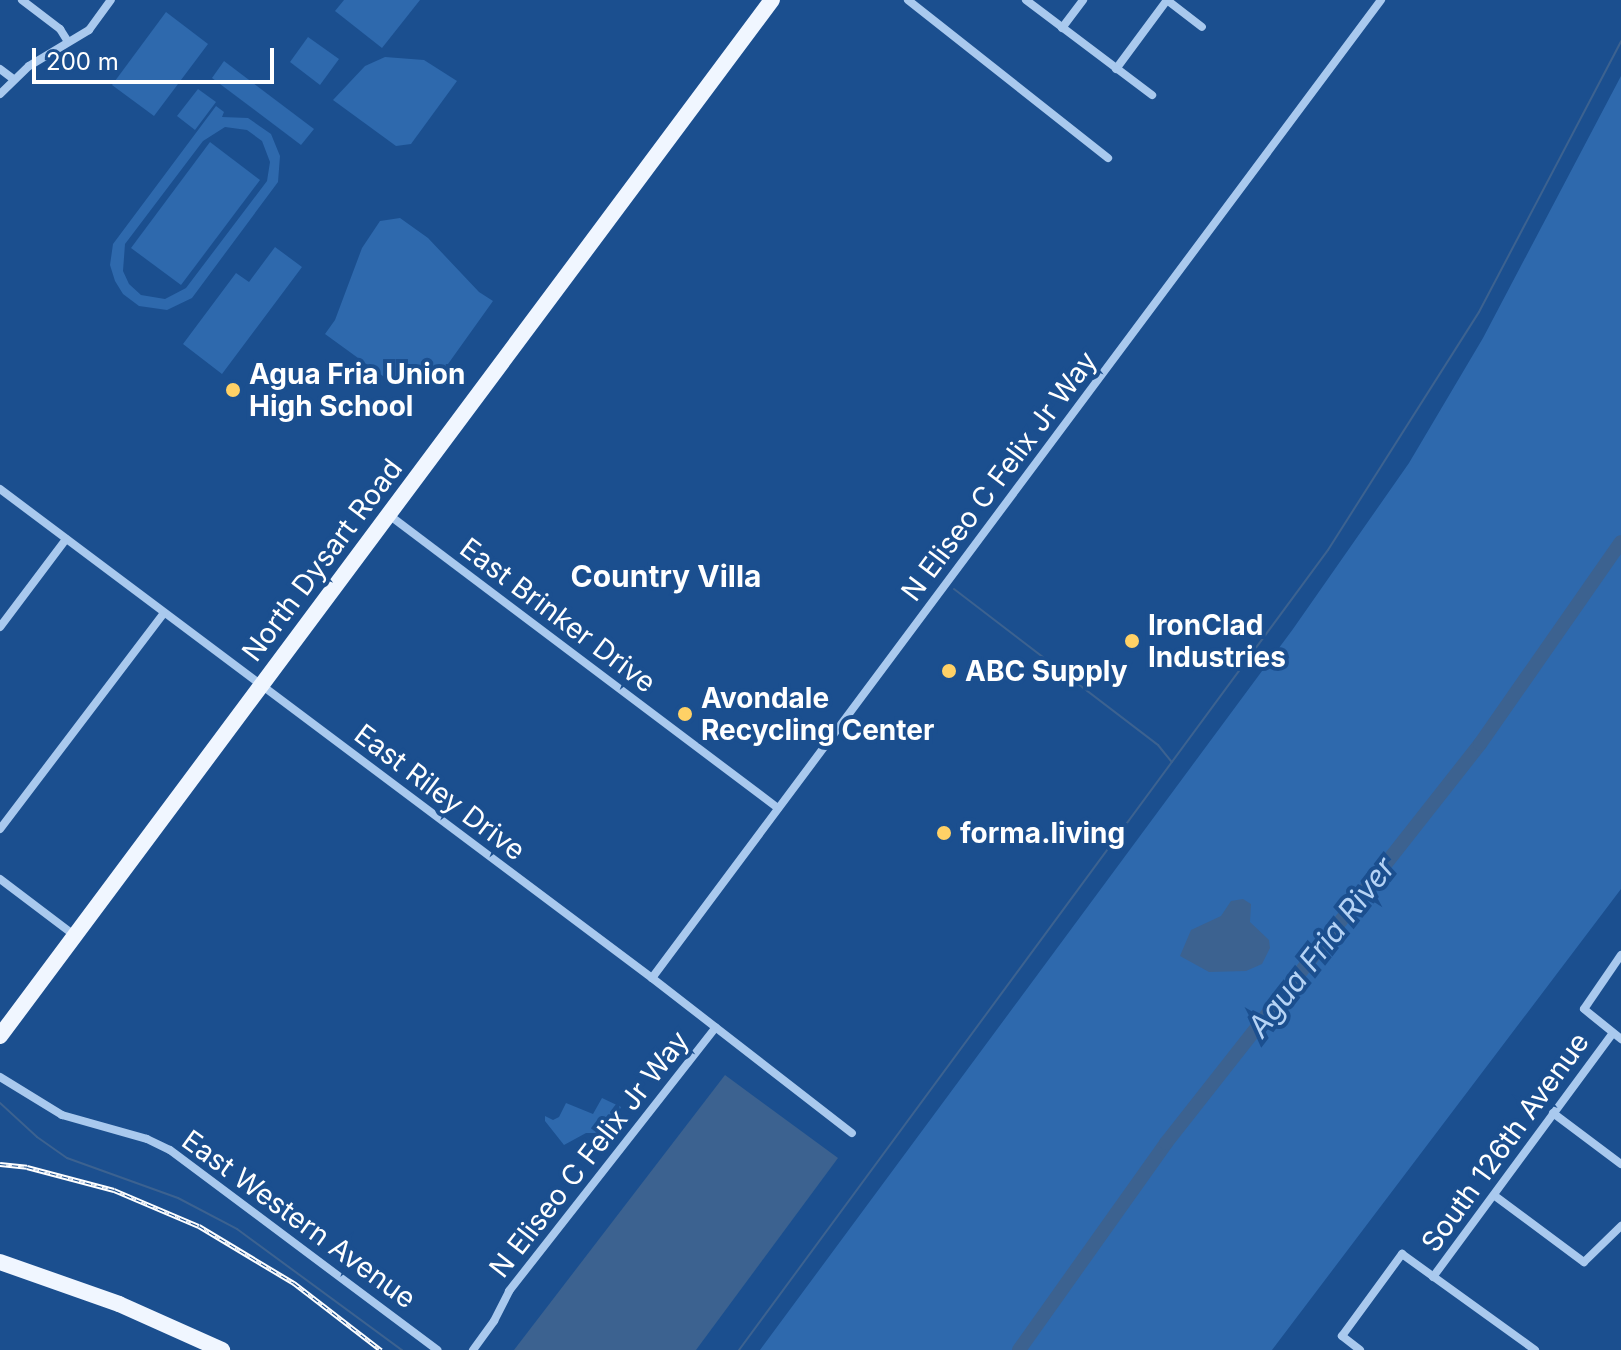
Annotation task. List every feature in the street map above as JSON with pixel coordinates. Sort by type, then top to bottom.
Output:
[{"type":"main road","name":"North Dysart Road","points":[[0,1036],[772,0]]},
{"type":"main road","points":[[0,1262],[119,1304],[222,1350]]},
{"type":"street","points":[[22,0],[60,29],[68,42]]},
{"type":"street","points":[[0,94],[12,78],[89,30],[111,0]]},
{"type":"street","points":[[908,0],[1108,158]]},
{"type":"street","points":[[1026,0],[1152,95]]},
{"type":"street","points":[[1062,28],[1083,0]]},
{"type":"street","points":[[1116,69],[1167,0],[1202,27]]},
{"type":"street","name":"N Eliseo C Felix Jr Way","points":[[652,978],[1381,0]]},
{"type":"street","points":[[0,69],[12,78]]},
{"type":"street","name":"East Riley Drive","points":[[0,489],[652,978],[852,1133]]},
{"type":"street","name":"East Brinker Drive","points":[[389,515],[778,808]]},
{"type":"street","points":[[1,623],[66,539]]},
{"type":"street","points":[[0,829],[164,613]]},
{"type":"street","points":[[0,879],[74,935]]},
{"type":"street","name":"South 126th Avenue","points":[[1360,1350],[1342,1336],[1402,1254],[1433,1277],[1553,1113],[1617,1036],[1584,1009],[1621,955]]},
{"type":"street","name":"N Eliseo C Felix Jr Way","points":[[473,1350],[494,1321],[509,1291],[716,1027]]},
{"type":"street","name":"East Western Avenue","points":[[0,1077],[62,1115],[147,1139],[170,1150],[437,1350]]},
{"type":"street","points":[[1553,1113],[1621,1164]]},
{"type":"street","points":[[1495,1196],[1584,1262],[1621,1226]]},
{"type":"street","points":[[1433,1277],[1535,1350]]},
{"type":"shaded area","points":[[344,0],[420,0],[382,48],[335,11]]},
{"type":"shaded area","points":[[166,12],[208,44],[154,116],[112,85]]},
{"type":"shaded area","points":[[308,37],[339,59],[320,85],[290,62]]},
{"type":"shaded area","points":[[385,57],[424,60],[457,81],[411,144],[396,146],[333,100],[365,66]]},
{"type":"shaded area","points":[[224,61],[314,129],[301,145],[212,78]]},
{"type":"shaded area","points":[[1621,76],[1621,889],[1272,1350],[760,1350],[1293,629],[1409,463],[1483,338]]},
{"type":"shaded area","points":[[198,89],[216,102],[195,130],[177,116]]},
{"type":"shaded area","points":[[216,106],[224,112],[222,117],[248,118],[271,134],[280,156],[278,182],[192,298],[167,310],[139,306],[123,294],[115,281],[110,265],[113,244]],"holes":[[[225,127],[247,130],[262,141],[270,162],[267,181],[186,288],[165,299],[141,295],[129,284],[123,271],[125,244],[203,141]]]},
{"type":"shaded area","points":[[210,142],[260,180],[181,285],[131,248]]},
{"type":"shaded area","points":[[400,218],[428,238],[479,292],[493,301],[443,371],[387,379],[325,334],[335,320],[362,248],[380,221]]},
{"type":"shaded area","points":[[275,247],[302,267],[222,374],[183,344],[236,273],[249,282]]},
{"type":"shaded area","points":[[1243,899],[1251,904],[1250,922],[1269,940],[1270,948],[1262,964],[1246,971],[1209,972],[1180,956],[1191,930],[1221,916],[1231,901]]},
{"type":"shaded area","points":[[725,1075],[838,1158],[696,1350],[514,1350]]},
{"type":"shaded area","points":[[602,1098],[621,1107],[618,1113],[604,1121],[599,1133],[586,1133],[564,1145],[545,1121],[545,1116],[553,1120],[559,1117],[566,1103],[593,1114]]},
{"type":"waterway","points":[[739,1350],[1328,550],[1479,312],[1621,41]]},
{"type":"waterway","name":"Agua Fria River","points":[[1019,1350],[1166,1143],[1480,744],[1621,542]]},
{"type":"waterway","points":[[954,589],[1158,745],[1172,762]]},
{"type":"waterway","points":[[0,1103],[37,1137],[67,1158],[178,1198],[237,1229],[402,1350]]},
{"type":"railway","points":[[0,1164],[27,1167],[114,1190],[199,1226],[294,1283],[381,1350]]},
{"type":"place","name":"Agua Fria Union High School","points":[[233,390]]},
{"type":"place","name":"IronClad Industries","points":[[1132,641]]},
{"type":"place","name":"ABC Supply","points":[[949,671]]},
{"type":"place","name":"Avondale Recycling Center","points":[[685,714]]},
{"type":"place","name":"forma.living","points":[[944,833]]},
{"type":"district","name":"Country Villa","points":[[666,576]]}]
